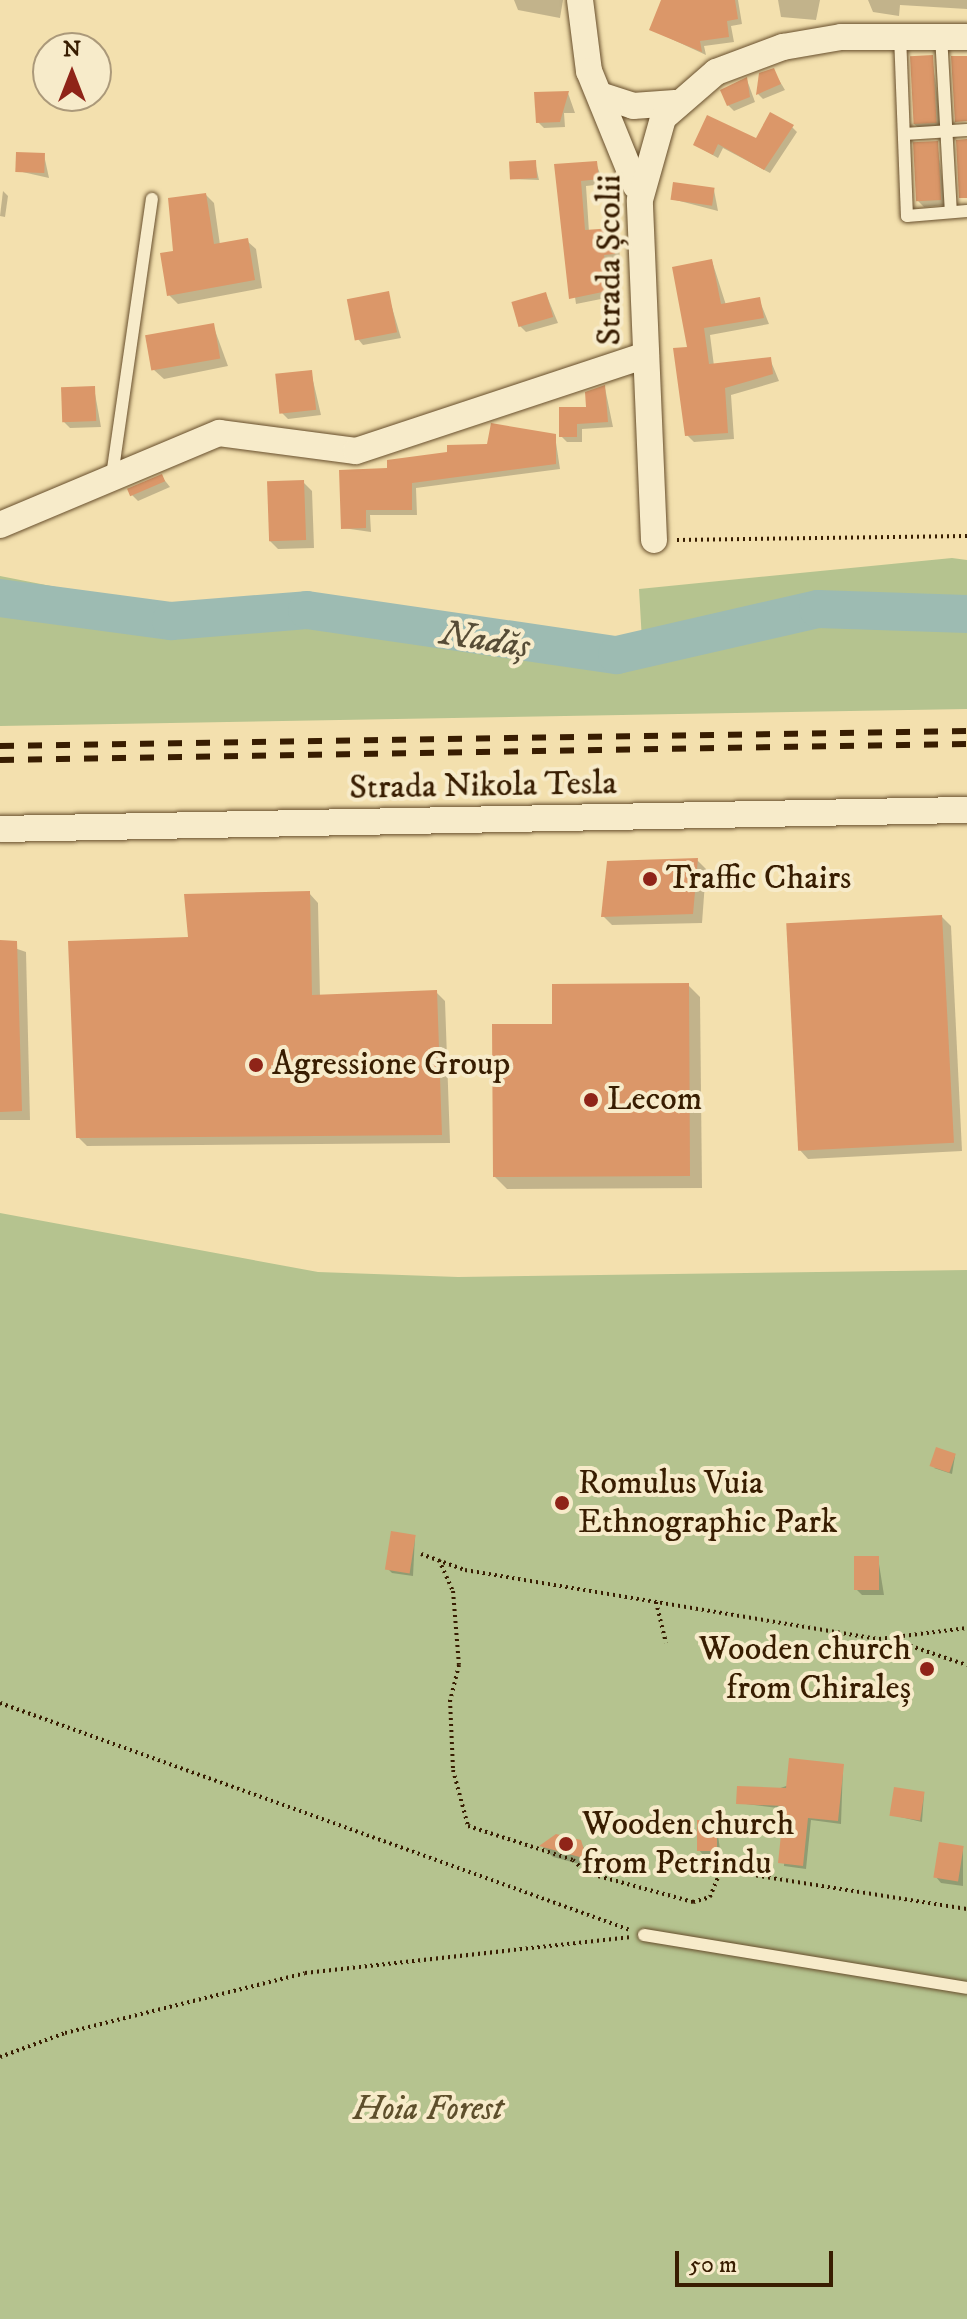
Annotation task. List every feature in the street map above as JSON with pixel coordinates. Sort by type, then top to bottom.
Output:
[{"type":"street","points":[[580,0],[589,71],[640,200]]},
{"type":"street","name":"Strada Școlii","points":[[654,540],[640,200],[651,141],[675,103],[716,72],[783,47],[899,34],[954,36]]},
{"type":"street","points":[[600,95],[633,106],[675,103]]},
{"type":"street","points":[[0,525],[219,433],[356,451],[646,355]]},
{"type":"street","name":"Strada Nikola Tesla","points":[[0,829],[967,810]]},
{"type":"lane","points":[[899,34],[907,216],[967,211]]},
{"type":"lane","points":[[951,212],[946,131],[954,36]]},
{"type":"lane","points":[[904,134],[967,130]]},
{"type":"lane","points":[[112,476],[152,199]]},
{"type":"lane","points":[[644,1935],[967,1988]]},
{"type":"path","points":[[654,540],[967,536]]},
{"type":"path","points":[[421,1554],[656,1602],[888,1639],[967,1665]]},
{"type":"path","points":[[439,1560],[453,1591],[459,1665],[450,1700],[453,1770],[468,1826],[573,1860],[587,1873],[693,1902],[710,1897],[721,1870],[967,1909]]},
{"type":"path","points":[[656,1602],[655,1610],[666,1643]]},
{"type":"path","points":[[888,1639],[967,1628]]},
{"type":"path","points":[[0,1703],[644,1935]]},
{"type":"path","points":[[0,2057],[65,2033],[305,1973],[644,1935]]},
{"type":"green space","points":[[952,558],[967,560],[967,709],[0,726],[0,576],[163,608],[353,603],[596,643],[642,641],[639,589]]},
{"type":"green space","name":"Hoia Forest","points":[[0,1213],[318,1272],[458,1277],[967,1270],[967,2319],[0,2319]]},
{"type":"building","points":[[661,0],[735,0],[738,19],[727,21],[729,37],[700,41],[702,52],[649,30]]},
{"type":"building","points":[[933,55],[937,123],[914,124],[910,56]]},
{"type":"building","points":[[951,56],[967,56],[967,121],[955,122]]},
{"type":"building","points":[[774,68],[781,84],[756,95],[759,73]]},
{"type":"building","points":[[747,77],[750,97],[727,106],[720,90]]},
{"type":"building","points":[[569,91],[560,122],[536,123],[534,92]]},
{"type":"building","points":[[770,112],[794,125],[764,170],[718,144],[713,155],[693,145],[707,115],[756,138]]},
{"type":"building","points":[[967,139],[967,198],[959,198],[956,140]]},
{"type":"building","points":[[938,141],[941,200],[916,201],[913,142]]},
{"type":"building","points":[[16,152],[45,153],[44,173],[15,172]]},
{"type":"building","points":[[536,160],[537,178],[510,179],[509,161]]},
{"type":"building","points":[[597,161],[599,179],[581,181],[585,230],[613,228],[615,254],[604,255],[612,290],[569,299],[554,164]]},
{"type":"building","points":[[673,182],[715,188],[712,206],[670,200]]},
{"type":"building","points":[[206,193],[214,244],[248,238],[255,280],[167,296],[160,253],[173,251],[168,198]]},
{"type":"building","points":[[712,259],[721,304],[760,297],[764,318],[704,328],[709,364],[771,357],[773,374],[725,388],[728,433],[685,436],[673,348],[687,347],[672,267]]},
{"type":"building","points":[[389,291],[397,332],[355,340],[347,299]]},
{"type":"building","points":[[546,292],[553,317],[519,327],[511,302]]},
{"type":"building","points":[[214,323],[220,358],[151,371],[145,335]]},
{"type":"building","points":[[312,370],[316,410],[279,414],[275,374]]},
{"type":"building","points":[[605,385],[608,422],[577,424],[577,437],[559,437],[559,407],[586,407],[585,392]]},
{"type":"building","points":[[95,386],[96,421],[62,422],[61,387]]},
{"type":"building","points":[[491,423],[556,434],[556,464],[412,483],[412,510],[366,510],[366,528],[341,529],[339,470],[387,468],[387,460],[447,452],[447,445],[487,444]]},
{"type":"building","points":[[162,474],[165,481],[130,496],[127,489]]},
{"type":"building","points":[[304,480],[306,540],[269,541],[267,481]]},
{"type":"building","points":[[698,858],[693,914],[601,917],[607,861]]},
{"type":"building","name":"Agressione Group","points":[[310,891],[312,995],[437,990],[442,1135],[76,1138],[68,941],[188,937],[184,894]]},
{"type":"building","points":[[942,915],[954,1143],[798,1151],[786,923]]},
{"type":"building","points":[[0,940],[17,941],[22,1111],[0,1112]]},
{"type":"building","name":"Lecom","points":[[689,983],[690,1176],[493,1177],[492,1024],[552,1024],[552,984]]},
{"type":"building","points":[[936,1447],[956,1454],[949,1473],[929,1466]]},
{"type":"building","points":[[391,1531],[416,1535],[410,1573],[385,1570]]},
{"type":"building","points":[[854,1556],[879,1556],[879,1590],[854,1590]]},
{"type":"building","points":[[789,1758],[844,1764],[838,1821],[808,1818],[803,1866],[778,1863],[784,1806],[736,1804],[737,1786],[786,1788]]},
{"type":"building","points":[[894,1787],[925,1792],[920,1820],[889,1816]]},
{"type":"building","points":[[697,1820],[717,1820],[717,1851],[697,1851]]},
{"type":"building","name":"Wooden church from Petrindu","points":[[556,1834],[581,1840],[587,1859],[539,1846]]},
{"type":"building","points":[[939,1842],[964,1846],[958,1881],[933,1878]]},
{"type":"waterway","name":"Nadăș","points":[[0,598],[171,621],[307,610],[617,655],[818,609],[967,614]]},
{"type":"railway","points":[[0,746],[967,731]]},
{"type":"railway","points":[[0,760],[967,744]]},
{"type":"place","name":"Traffic Chairs","points":[[650,879]]},
{"type":"place","name":"Agressione Group","points":[[256,1065]]},
{"type":"place","name":"Lecom","points":[[591,1100]]},
{"type":"place","name":"Romulus Vuia Ethnographic Park","points":[[562,1503]]},
{"type":"place","name":"Wooden church from Chiraleș","points":[[927,1669]]},
{"type":"place","name":"Wooden church from Petrindu","points":[[566,1844]]}]
